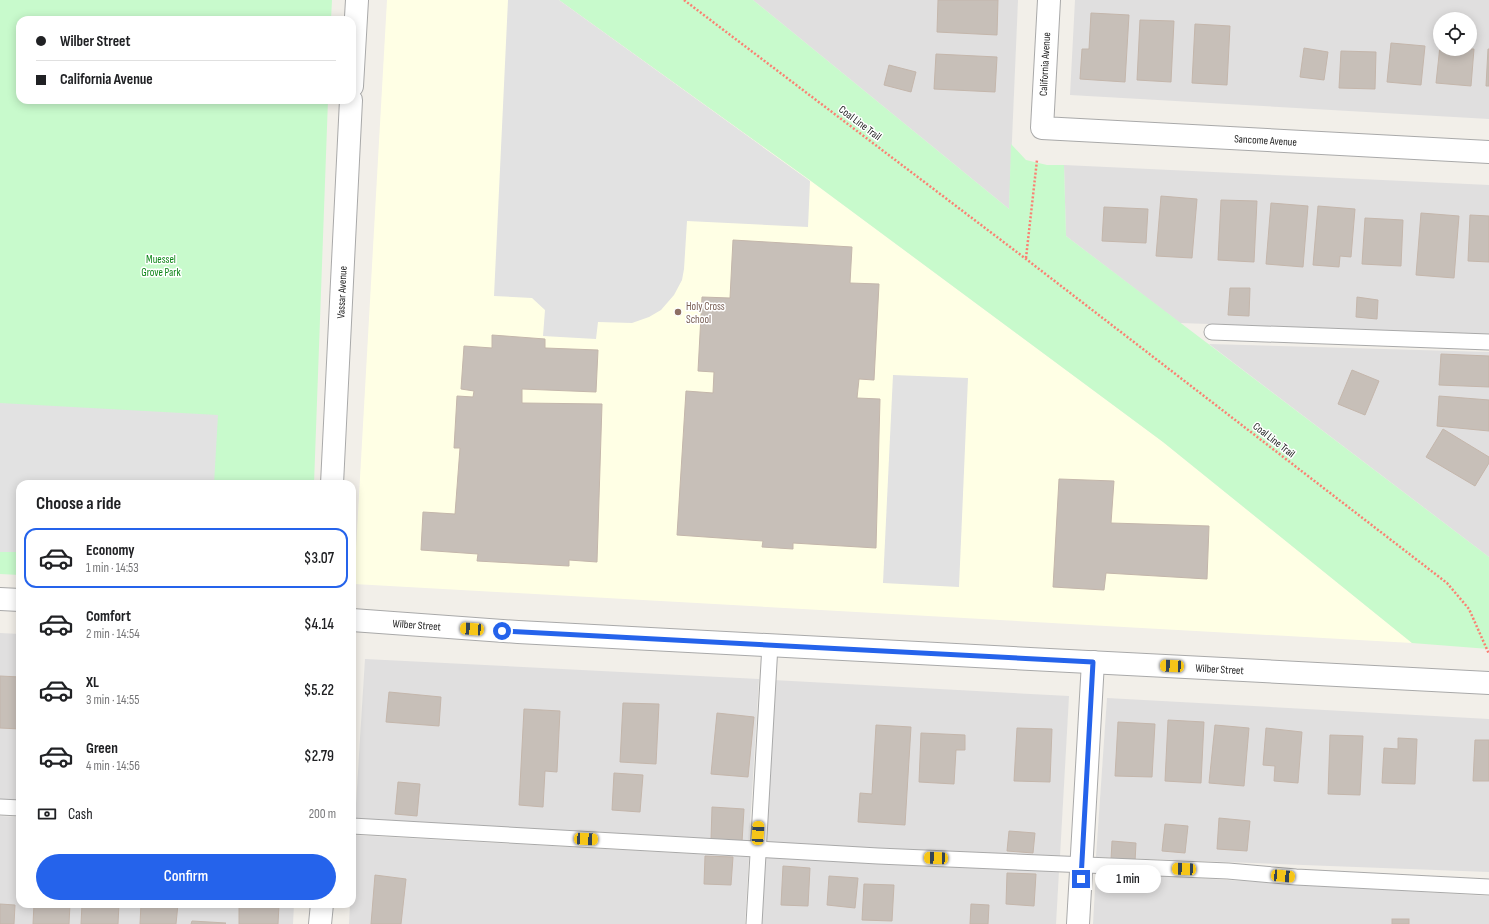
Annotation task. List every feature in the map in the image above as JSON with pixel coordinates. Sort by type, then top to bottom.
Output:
[{"type":"street","points":[[356,17],[357,0]]},
{"type":"street","name":"California Avenue","points":[[1042,128],[1048,0]]},
{"type":"street","name":"Vassar Avenue","points":[[332,480],[351,104]]},
{"type":"street","name":"Sancome Avenue","points":[[1042,128],[1489,152]]},
{"type":"street","points":[[0,599],[16,600]]},
{"type":"street","name":"Wilber Street","points":[[356,620],[518,632],[770,644],[1489,683]]},
{"type":"street","points":[[1078,924],[1093,662]]},
{"type":"street","points":[[320,924],[322,908]]},
{"type":"lane","points":[[1212,332],[1489,342]]},
{"type":"lane","points":[[754,924],[770,644]]},
{"type":"lane","points":[[0,807],[16,808]]},
{"type":"lane","points":[[356,826],[878,856],[1228,871],[1296,877],[1489,887]]},
{"type":"path","name":"Coal Line Trail","points":[[684,0],[1026,259],[1447,583],[1469,609],[1489,654]]},
{"type":"path","points":[[1026,259],[1037,160]]},
{"type":"shaded area","name":"Holy Cross School","points":[[387,0],[559,0],[811,181],[1163,442],[1412,643],[356,584],[356,549]]},
{"type":"shaded area","points":[[508,0],[559,0],[810,181],[808,227],[687,221],[682,280],[674,295],[661,310],[649,317],[632,323],[598,322],[596,339],[543,336],[545,310],[532,298],[494,296]]},
{"type":"shaded area","points":[[753,0],[1018,0],[1009,209]]},
{"type":"shaded area","points":[[1075,0],[1489,0],[1489,119],[1070,95]]},
{"type":"shaded area","points":[[1064,165],[1489,185],[1489,334],[1180,323],[1066,236]]},
{"type":"shaded area","points":[[1209,344],[1489,352],[1489,557]]},
{"type":"shaded area","points":[[893,375],[968,378],[959,587],[883,583]]},
{"type":"shaded area","points":[[0,403],[218,415],[214,480],[16,480],[16,552],[0,552]]},
{"type":"shaded area","points":[[0,633],[16,634],[16,801],[0,800]]},
{"type":"shaded area","points":[[365,659],[759,679],[749,842],[356,820]]},
{"type":"shaded area","points":[[773,680],[1069,696],[1060,856],[764,843]]},
{"type":"shaded area","points":[[1107,698],[1489,719],[1489,872],[1096,857]]},
{"type":"shaded area","points":[[0,816],[16,817],[16,908],[294,908],[293,924],[0,924]]},
{"type":"shaded area","points":[[356,835],[749,857],[745,924],[349,924],[350,908],[356,908]]},
{"type":"shaded area","points":[[765,857],[1059,871],[1056,924],[761,924]]},
{"type":"shaded area","points":[[1096,872],[1489,896],[1489,924],[1093,924]]},
{"type":"green space","name":"Muessel Grove Park","points":[[0,0],[332,0],[331,16],[16,16],[16,104],[328,104],[314,480],[16,480],[16,575],[0,574]]},
{"type":"green space","points":[[559,0],[753,0],[1009,209],[1011,144],[1026,160],[1047,165],[1064,165],[1066,236],[1489,557],[1489,649],[1412,643],[1163,442],[811,181]]},
{"type":"building","points":[[938,0],[998,0],[997,35],[937,32]]},
{"type":"building","points":[[1091,13],[1129,15],[1125,82],[1080,79],[1082,49],[1089,49]]},
{"type":"building","points":[[1140,20],[1174,21],[1171,82],[1137,80]]},
{"type":"building","points":[[1195,24],[1230,26],[1227,85],[1192,83]]},
{"type":"building","points":[[1391,43],[1425,46],[1421,85],[1387,82]]},
{"type":"building","points":[[1304,48],[1328,52],[1324,80],[1300,77]]},
{"type":"building","points":[[1488,49],[1489,86],[1486,86]]},
{"type":"building","points":[[1341,51],[1376,52],[1375,89],[1339,88]]},
{"type":"building","points":[[936,54],[997,57],[995,92],[934,89]]},
{"type":"building","points":[[1439,56],[1473,56],[1471,86],[1436,83]]},
{"type":"building","points":[[889,65],[916,72],[911,92],[884,85]]},
{"type":"building","points":[[1161,196],[1197,199],[1192,258],[1156,256]]},
{"type":"building","points":[[1221,200],[1257,201],[1254,262],[1218,260]]},
{"type":"building","points":[[1271,203],[1308,206],[1303,267],[1266,264]]},
{"type":"building","points":[[1318,206],[1355,209],[1351,257],[1340,256],[1339,267],[1313,265]]},
{"type":"building","points":[[1104,207],[1148,209],[1146,243],[1102,241]]},
{"type":"building","points":[[1421,213],[1459,216],[1454,278],[1416,275]]},
{"type":"building","points":[[1470,215],[1489,216],[1489,262],[1468,261]]},
{"type":"building","points":[[1365,218],[1403,220],[1401,266],[1362,264]]},
{"type":"building","points":[[733,240],[852,247],[850,283],[879,284],[874,380],[859,379],[857,398],[880,399],[876,548],[793,543],[793,549],[762,547],[763,541],[677,535],[686,391],[713,393],[714,372],[698,371],[702,297],[730,298]]},
{"type":"building","points":[[1230,288],[1250,288],[1249,316],[1228,315]]},
{"type":"building","points":[[1357,297],[1378,300],[1377,319],[1356,317]]},
{"type":"building","points":[[492,335],[545,339],[545,348],[598,350],[596,392],[522,389],[522,403],[602,404],[597,562],[569,560],[569,566],[477,561],[478,554],[421,550],[423,512],[455,514],[460,448],[454,448],[457,396],[473,397],[474,391],[461,389],[464,346],[492,348]]},
{"type":"building","points":[[1441,354],[1489,356],[1489,387],[1439,385]]},
{"type":"building","points":[[1352,370],[1379,381],[1365,415],[1338,404]]},
{"type":"building","points":[[1439,396],[1489,400],[1489,431],[1437,426]]},
{"type":"building","points":[[1443,429],[1489,457],[1489,463],[1475,486],[1426,457]]},
{"type":"building","points":[[1059,479],[1114,481],[1111,523],[1209,526],[1207,579],[1106,573],[1104,590],[1053,587]]},
{"type":"building","points":[[0,676],[16,677],[16,729],[0,728]]},
{"type":"building","points":[[389,692],[441,697],[439,726],[386,722]]},
{"type":"building","points":[[623,703],[659,704],[656,764],[620,762]]},
{"type":"building","points":[[524,709],[560,711],[557,772],[545,771],[543,807],[519,805]]},
{"type":"building","points":[[717,713],[754,717],[748,777],[711,774]]},
{"type":"building","points":[[1168,720],[1204,722],[1201,783],[1165,781]]},
{"type":"building","points":[[1118,722],[1155,724],[1152,777],[1115,776]]},
{"type":"building","points":[[876,725],[911,727],[905,825],[858,822],[860,793],[872,794]]},
{"type":"building","points":[[1215,725],[1249,728],[1244,786],[1209,783]]},
{"type":"building","points":[[1017,728],[1052,729],[1050,782],[1014,781]]},
{"type":"building","points":[[1266,728],[1302,732],[1298,783],[1274,781],[1275,766],[1263,765]]},
{"type":"building","points":[[921,733],[965,735],[965,750],[956,750],[954,784],[919,782]]},
{"type":"building","points":[[1330,735],[1363,736],[1360,795],[1328,794]]},
{"type":"building","points":[[1398,738],[1417,739],[1415,784],[1382,783],[1384,748],[1398,749]]},
{"type":"building","points":[[1475,740],[1489,740],[1489,781],[1473,781]]},
{"type":"building","points":[[614,773],[643,775],[640,812],[612,810]]},
{"type":"building","points":[[398,782],[420,784],[417,816],[395,814]]},
{"type":"building","points":[[712,807],[744,809],[742,842],[711,840]]},
{"type":"building","points":[[1219,818],[1250,821],[1247,851],[1217,849]]},
{"type":"building","points":[[1165,824],[1188,826],[1185,853],[1162,851]]},
{"type":"building","points":[[1009,831],[1035,833],[1033,853],[1007,851]]},
{"type":"building","points":[[1112,841],[1136,843],[1135,862],[1111,860]]},
{"type":"building","points":[[705,856],[733,857],[731,885],[704,884]]},
{"type":"building","points":[[783,866],[810,868],[808,906],[781,905]]},
{"type":"building","points":[[1007,873],[1036,874],[1034,906],[1006,904]]},
{"type":"building","points":[[375,875],[406,879],[401,924],[371,924]]},
{"type":"building","points":[[829,876],[858,878],[855,908],[827,905]]},
{"type":"building","points":[[864,884],[894,885],[892,921],[862,920]]},
{"type":"building","points":[[0,904],[15,905],[14,924],[0,924]]},
{"type":"building","points":[[971,904],[989,905],[988,924],[970,924]]},
{"type":"building","points":[[34,908],[70,908],[69,924],[33,924]]},
{"type":"building","points":[[82,908],[119,908],[118,924],[81,924]]},
{"type":"building","points":[[141,908],[178,908],[176,924],[140,924]]},
{"type":"building","points":[[239,908],[279,908],[278,924],[239,924]]},
{"type":"building","points":[[1392,919],[1409,919],[1409,924],[1392,924]]},
{"type":"building","points":[[192,921],[226,923],[191,924]]},
{"type":"place","name":"Holy Cross School","points":[[678,312]]},
{"type":"route","points":[[502,631],[1093,662],[1081,879]]}]
